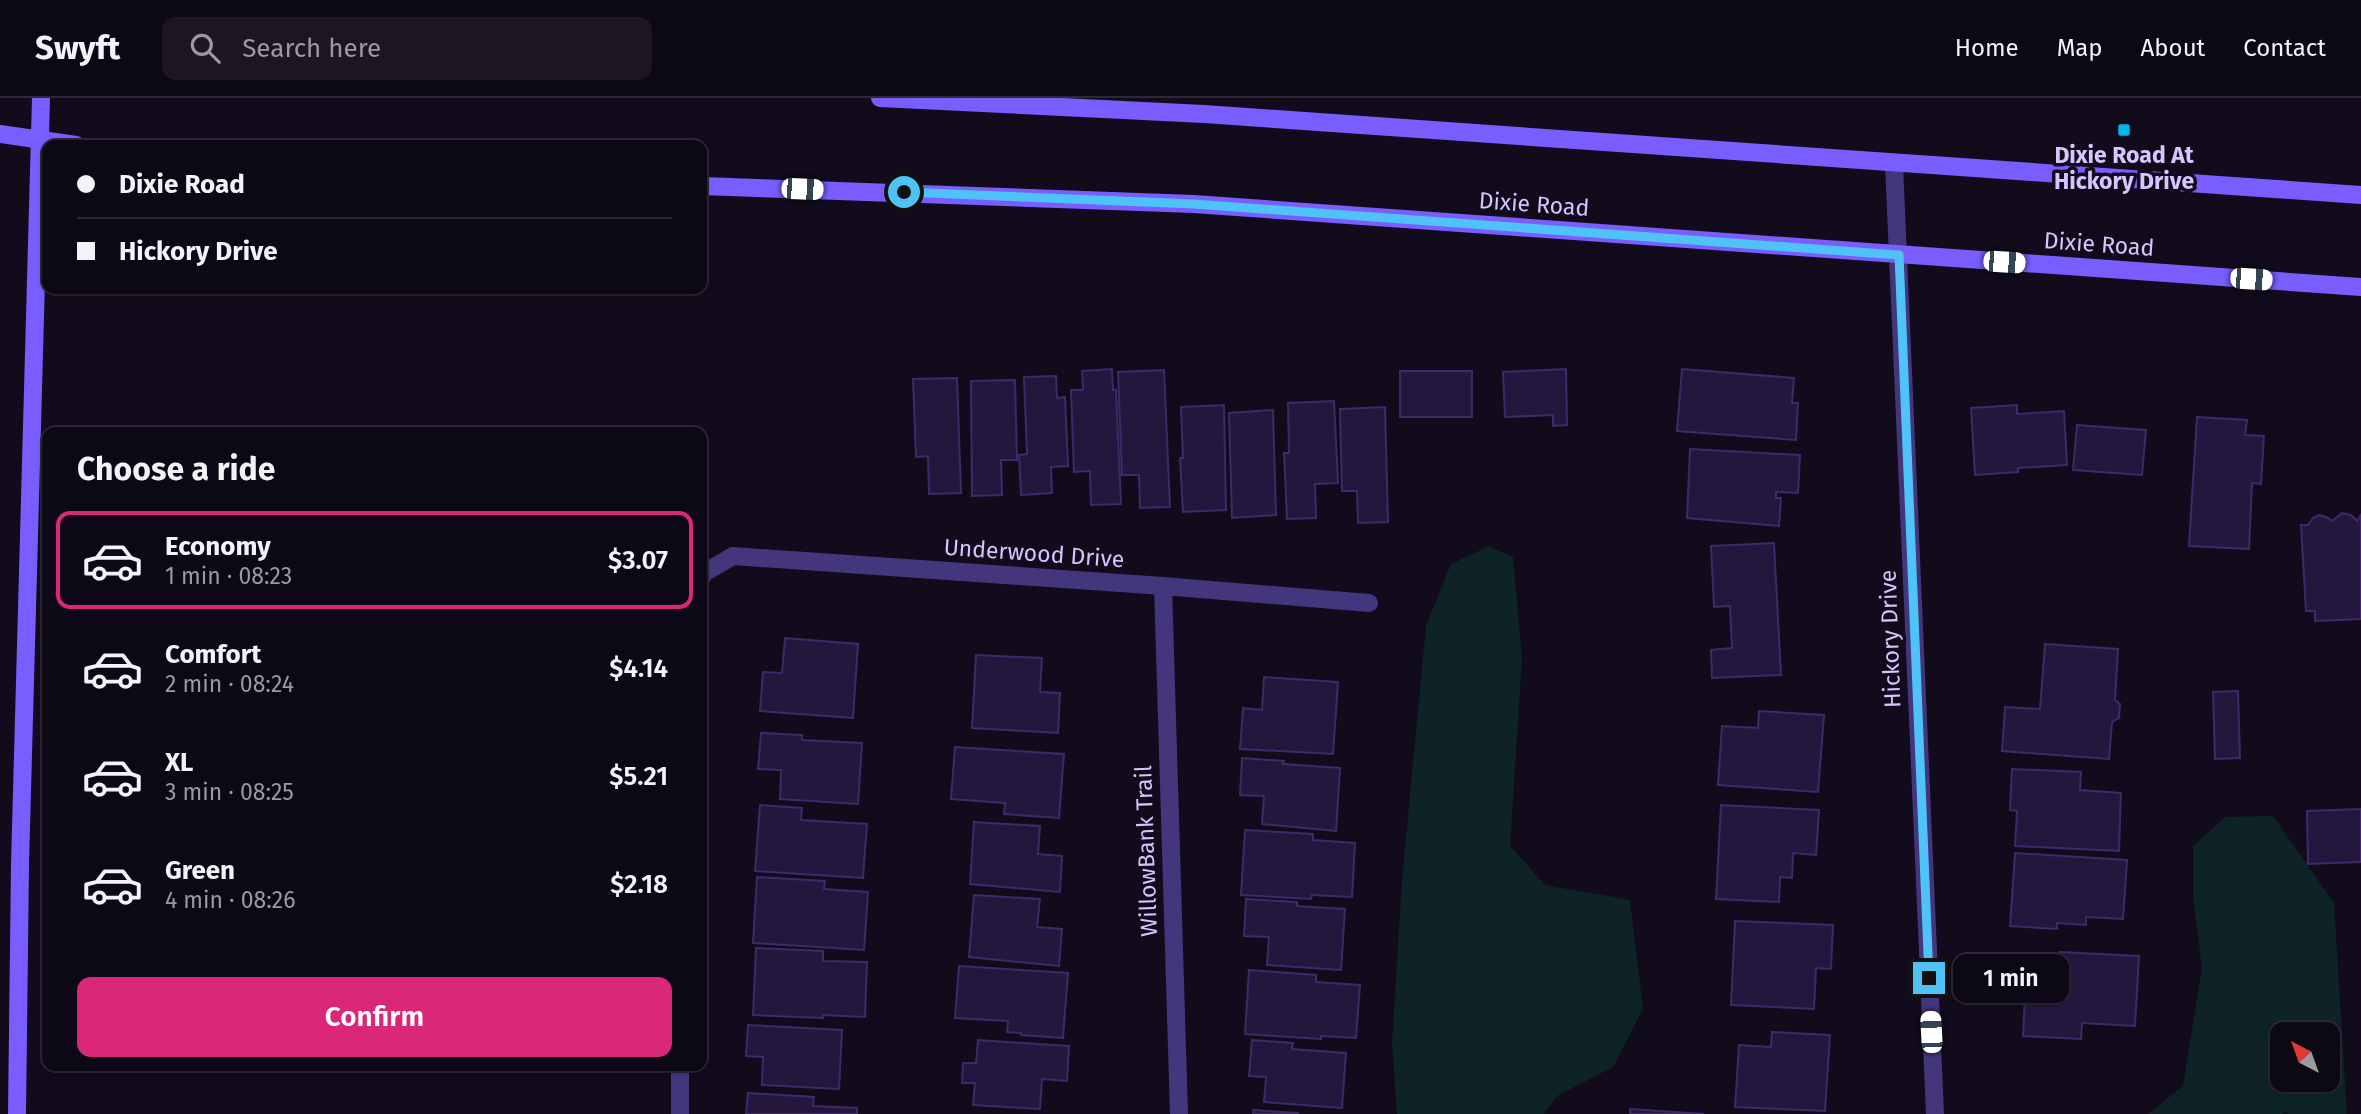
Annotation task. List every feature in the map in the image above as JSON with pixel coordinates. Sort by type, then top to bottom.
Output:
[{"type":"main road","points":[[17,1114],[20,864],[41,98]]},
{"type":"main road","points":[[880,98],[1203,114],[2361,195]]},
{"type":"main road","points":[[0,134],[40,140]]},
{"type":"main road","name":"Dixie Road","points":[[707,186],[1194,204],[2361,287]]},
{"type":"street","name":"Hickory Drive","points":[[1894,163],[1935,1114]]},
{"type":"street","name":"Underwood Drive","points":[[707,571],[733,556],[1369,603]]},
{"type":"street","name":"WillowBank Trail","points":[[1163,586],[1179,1114]]},
{"type":"street","points":[[680,1071],[680,1114]]},
{"type":"green space","points":[[1489,546],[1513,557],[1522,659],[1510,846],[1545,885],[1630,900],[1643,1009],[1613,1067],[1557,1096],[1544,1114],[1397,1114],[1392,1044],[1402,880],[1426,626],[1451,564]]},
{"type":"green space","points":[[2273,816],[2334,903],[2347,1114],[2148,1114],[2183,1086],[2202,968],[2193,896],[2193,846],[2225,817]]},
{"type":"building","points":[[1112,369],[1113,390],[1116,390],[1121,504],[1091,505],[1090,471],[1074,472],[1071,390],[1083,390],[1082,371]]},
{"type":"building","points":[[1566,369],[1567,425],[1553,426],[1553,415],[1505,417],[1503,372]]},
{"type":"building","points":[[1682,369],[1794,378],[1792,403],[1798,403],[1796,440],[1677,431]]},
{"type":"building","points":[[1164,370],[1170,507],[1140,508],[1139,475],[1122,475],[1118,372]]},
{"type":"building","points":[[1400,371],[1472,371],[1472,417],[1400,417]]},
{"type":"building","points":[[1056,376],[1057,398],[1065,397],[1068,466],[1051,467],[1052,493],[1021,495],[1019,455],[1027,454],[1024,377]]},
{"type":"building","points":[[957,378],[961,493],[929,494],[928,456],[916,457],[913,379]]},
{"type":"building","points":[[1015,380],[1017,460],[1001,460],[1002,495],[972,496],[971,381]]},
{"type":"building","points":[[1334,401],[1338,483],[1315,484],[1316,518],[1287,519],[1284,453],[1289,453],[1288,403]]},
{"type":"building","points":[[1224,405],[1226,510],[1183,512],[1181,407]]},
{"type":"building","points":[[2017,405],[2017,414],[2064,411],[2067,465],[2018,468],[2018,472],[1975,475],[1971,408]]},
{"type":"building","points":[[1385,407],[1388,522],[1358,523],[1357,491],[1342,491],[1340,409]]},
{"type":"building","points":[[1273,410],[1276,515],[1232,518],[1229,413]]},
{"type":"building","points":[[2197,417],[2247,420],[2245,435],[2264,436],[2261,484],[2252,483],[2249,549],[2189,546]]},
{"type":"building","points":[[2077,425],[2146,430],[2142,475],[2073,470]]},
{"type":"building","points":[[1690,449],[1800,455],[1798,493],[1776,492],[1776,498],[1781,498],[1779,526],[1687,518]]},
{"type":"building","points":[[2342,513],[2351,515],[2357,521],[2361,515],[2361,619],[2315,621],[2315,611],[2306,611],[2301,525],[2308,525],[2319,515],[2332,521]]},
{"type":"building","points":[[1774,543],[1781,675],[1712,678],[1711,650],[1732,648],[1730,606],[1714,607],[1711,546]]},
{"type":"building","points":[[785,638],[858,644],[853,718],[760,711],[763,672],[782,673]]},
{"type":"building","points":[[2045,644],[2118,649],[2115,700],[2120,704],[2119,718],[2112,722],[2109,759],[2002,751],[2005,707],[2040,709]]},
{"type":"building","points":[[976,655],[1042,658],[1040,692],[1060,693],[1058,733],[972,728]]},
{"type":"building","points":[[1264,677],[1338,682],[1333,754],[1240,749],[1243,708],[1262,710]]},
{"type":"building","points":[[2238,691],[2240,758],[2215,759],[2213,692]]},
{"type":"building","points":[[1759,711],[1824,715],[1818,792],[1718,785],[1722,726],[1758,728]]},
{"type":"building","points":[[761,733],[802,735],[802,740],[862,743],[858,804],[780,799],[781,770],[758,769]]},
{"type":"building","points":[[955,747],[1064,754],[1059,818],[1004,814],[1005,803],[951,799]]},
{"type":"building","points":[[1242,758],[1340,768],[1336,831],[1262,824],[1264,796],[1240,795]]},
{"type":"building","points":[[2012,769],[2081,772],[2080,790],[2121,793],[2119,851],[2015,846],[2017,811],[2010,810]]},
{"type":"building","points":[[760,805],[802,808],[801,820],[867,824],[863,878],[755,871]]},
{"type":"building","points":[[1721,805],[1819,810],[1816,855],[1793,853],[1792,878],[1780,877],[1779,902],[1716,899]]},
{"type":"building","points":[[2361,809],[2361,862],[2308,864],[2307,811]]},
{"type":"building","points":[[974,822],[1040,826],[1038,854],[1062,856],[1060,892],[970,884]]},
{"type":"building","points":[[1245,830],[1313,834],[1313,840],[1355,843],[1352,897],[1312,895],[1311,899],[1241,895]]},
{"type":"building","points":[[2015,853],[2127,860],[2123,919],[2086,917],[2086,925],[2057,923],[2057,929],[2010,926]]},
{"type":"building","points":[[757,877],[825,881],[824,889],[868,892],[864,950],[753,943]]},
{"type":"building","points":[[974,895],[1040,899],[1037,927],[1062,929],[1059,966],[969,957]]},
{"type":"building","points":[[1246,899],[1297,902],[1297,906],[1345,909],[1341,970],[1267,965],[1269,937],[1244,936]]},
{"type":"building","points":[[1735,921],[1833,925],[1831,969],[1816,968],[1814,1009],[1731,1005]]},
{"type":"building","points":[[756,948],[823,951],[823,961],[867,962],[865,1017],[753,1015]]},
{"type":"building","points":[[2060,952],[2139,956],[2135,1026],[2082,1023],[2081,1039],[2023,1036],[2025,996],[2058,997]]},
{"type":"building","points":[[959,966],[1068,973],[1063,1038],[1007,1032],[1008,1021],[955,1018]]},
{"type":"building","points":[[1249,970],[1316,975],[1316,982],[1360,985],[1356,1038],[1321,1036],[1321,1039],[1245,1034]]},
{"type":"building","points":[[748,1025],[842,1030],[839,1089],[762,1085],[763,1057],[746,1056]]},
{"type":"building","points":[[1772,1032],[1830,1035],[1825,1111],[1735,1107],[1739,1045],[1771,1047]]},
{"type":"building","points":[[978,1040],[1069,1046],[1067,1081],[1042,1079],[1040,1109],[973,1105],[975,1083],[962,1083],[963,1063],[976,1063]]},
{"type":"building","points":[[1252,1040],[1293,1043],[1292,1049],[1346,1053],[1342,1108],[1264,1102],[1266,1077],[1249,1076]]},
{"type":"building","points":[[748,1093],[814,1097],[813,1106],[857,1108],[857,1114],[746,1114]]},
{"type":"building","points":[[1630,1109],[1704,1114],[1630,1114]]},
{"type":"building","points":[[1253,1110],[1298,1113],[1298,1114],[1253,1114]]},
{"type":"place","name":"Dixie Road At Hickory Drive","points":[[2124,130]]},
{"type":"route","points":[[904,192],[1194,204],[1899,255],[1929,978]]}]
